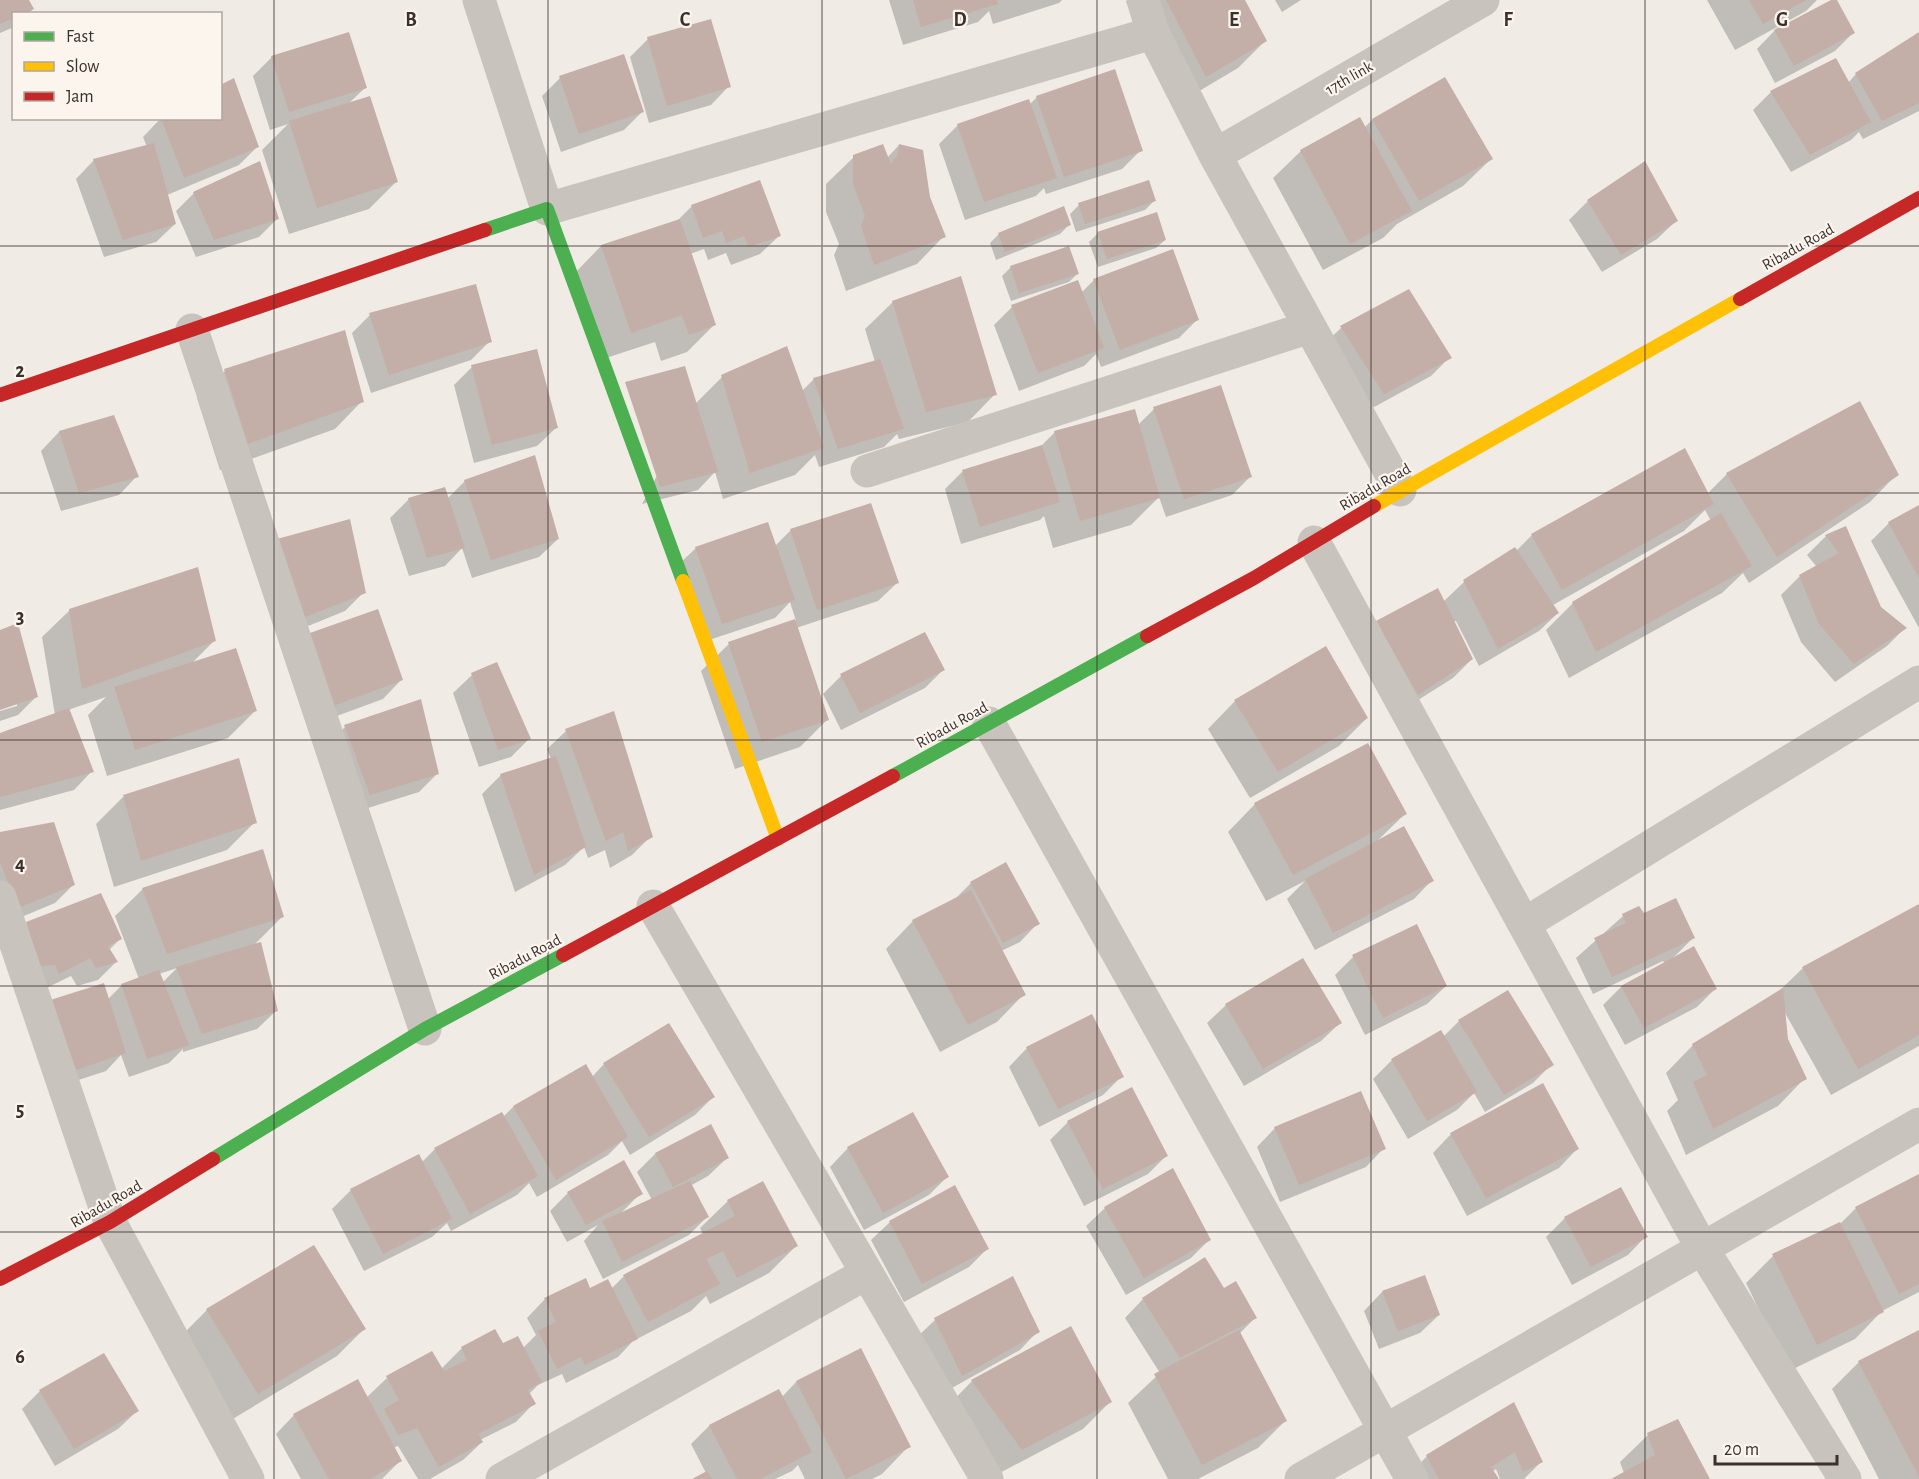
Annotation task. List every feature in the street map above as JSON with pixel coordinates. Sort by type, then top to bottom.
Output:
[{"type":"street","points":[[479,0],[547,209],[778,839]]},
{"type":"street","points":[[1143,0],[1153,33],[1215,155],[1400,490]]},
{"type":"street","name":"17th link","points":[[1215,155],[1483,0]]},
{"type":"street","points":[[0,395],[547,209],[1153,33]]},
{"type":"street","name":"Ribadu Road","points":[[0,1279],[110,1222],[425,1029],[1254,578],[1400,490],[1919,198]]},
{"type":"street","points":[[867,471],[1310,327]]},
{"type":"street","points":[[192,330],[425,1029]]},
{"type":"street","points":[[1314,542],[1702,1248],[1845,1479]]},
{"type":"street","points":[[1524,924],[1919,682]]},
{"type":"street","points":[[989,723],[1412,1479]]},
{"type":"street","points":[[0,897],[110,1222],[248,1479]]},
{"type":"street","points":[[653,906],[987,1479]]},
{"type":"street","points":[[1301,1479],[1919,1124]]},
{"type":"street","points":[[502,1479],[867,1273]]},
{"type":"building","points":[[0,0],[29,0],[34,9],[28,12],[12,12],[12,19],[0,24]]},
{"type":"building","points":[[913,0],[997,0],[998,4],[921,27]]},
{"type":"building","points":[[1166,0],[1245,0],[1267,41],[1206,77]]},
{"type":"building","points":[[1749,0],[1806,0],[1763,24]]},
{"type":"building","points":[[1831,0],[1837,0],[1855,33],[1794,66],[1774,30]]},
{"type":"building","points":[[711,19],[731,87],[667,106],[647,37]]},
{"type":"building","points":[[349,32],[367,88],[289,112],[271,56]]},
{"type":"building","points":[[1919,32],[1919,103],[1882,121],[1855,73]]},
{"type":"building","points":[[624,54],[644,112],[579,134],[559,76]]},
{"type":"building","points":[[1836,58],[1871,122],[1810,155],[1770,91]]},
{"type":"building","points":[[1115,69],[1143,151],[1064,177],[1036,96]]},
{"type":"building","points":[[1445,77],[1493,159],[1419,201],[1372,119]]},
{"type":"building","points":[[234,78],[259,147],[184,178],[162,120],[222,120],[222,84]]},
{"type":"building","points":[[370,96],[398,182],[317,208],[289,121]]},
{"type":"building","points":[[1029,99],[1057,178],[984,202],[957,124]]},
{"type":"building","points":[[1360,117],[1412,211],[1350,244],[1300,150]]},
{"type":"building","points":[[154,143],[176,224],[123,240],[93,159]]},
{"type":"building","points":[[883,144],[891,164],[898,154],[899,144],[923,150],[930,197],[946,237],[874,265],[861,226],[865,216],[853,184],[853,155]]},
{"type":"building","points":[[260,161],[279,219],[214,240],[193,192]]},
{"type":"building","points":[[1645,161],[1678,221],[1621,255],[1587,200]]},
{"type":"building","points":[[760,180],[781,236],[749,247],[744,236],[726,243],[722,231],[703,238],[691,205]]},
{"type":"building","points":[[1149,180],[1156,201],[1085,224],[1078,203]]},
{"type":"building","points":[[1064,206],[1071,225],[1005,252],[998,233]]},
{"type":"building","points":[[1157,212],[1166,240],[1107,259],[1097,232]]},
{"type":"building","points":[[680,219],[716,325],[689,335],[682,315],[631,333],[601,245]]},
{"type":"building","points":[[1069,246],[1079,274],[1019,293],[1010,266]]},
{"type":"building","points":[[1173,249],[1199,320],[1120,350],[1093,279]]},
{"type":"building","points":[[961,276],[997,395],[926,412],[892,301]]},
{"type":"building","points":[[1078,280],[1104,348],[1038,373],[1011,305]]},
{"type":"building","points":[[476,284],[492,342],[389,375],[369,313]]},
{"type":"building","points":[[1409,289],[1452,358],[1384,394],[1340,326]]},
{"type":"building","points":[[345,330],[364,402],[248,444],[224,369]]},
{"type":"building","points":[[787,346],[824,448],[750,473],[721,375]]},
{"type":"building","points":[[537,349],[558,428],[492,445],[471,365]]},
{"type":"building","points":[[880,359],[904,429],[838,449],[813,378]]},
{"type":"building","points":[[685,366],[718,472],[660,487],[625,382]]},
{"type":"building","points":[[1221,385],[1252,477],[1184,499],[1153,407]]},
{"type":"building","points":[[1860,401],[1899,475],[1777,557],[1726,473]]},
{"type":"building","points":[[1135,409],[1160,498],[1080,521],[1054,431]]},
{"type":"building","points":[[114,415],[139,477],[79,493],[59,431]]},
{"type":"building","points":[[1042,445],[1060,502],[980,527],[962,470]]},
{"type":"building","points":[[1685,448],[1714,504],[1562,590],[1531,534]]},
{"type":"building","points":[[535,455],[559,539],[491,560],[464,480]]},
{"type":"building","points":[[445,487],[465,548],[427,558],[408,498]]},
{"type":"building","points":[[871,503],[899,583],[817,610],[790,529]]},
{"type":"building","points":[[1919,505],[1919,578],[1888,522]]},
{"type":"building","points":[[1721,513],[1752,566],[1596,652],[1572,602]]},
{"type":"building","points":[[350,519],[366,593],[300,619],[277,539]]},
{"type":"building","points":[[768,522],[795,600],[722,624],[695,547]]},
{"type":"building","points":[[1846,526],[1881,607],[1907,628],[1854,664],[1819,624],[1799,575],[1839,553],[1825,535]]},
{"type":"building","points":[[1515,547],[1559,613],[1498,649],[1463,580]]},
{"type":"building","points":[[198,567],[216,641],[82,689],[69,609]]},
{"type":"building","points":[[1438,588],[1473,659],[1418,695],[1376,621]]},
{"type":"building","points":[[378,609],[403,680],[333,706],[307,634]]},
{"type":"building","points":[[795,619],[829,720],[762,742],[728,642]]},
{"type":"building","points":[[18,623],[38,697],[0,710],[0,630]]},
{"type":"building","points":[[925,632],[945,670],[860,713],[840,674]]},
{"type":"building","points":[[1326,646],[1368,718],[1278,772],[1234,700]]},
{"type":"building","points":[[236,648],[257,711],[135,750],[114,687]]},
{"type":"building","points":[[497,662],[531,739],[498,750],[471,673]]},
{"type":"building","points":[[421,699],[439,774],[370,795],[344,725]]},
{"type":"building","points":[[69,708],[94,772],[0,797],[0,733]]},
{"type":"building","points":[[614,711],[653,837],[628,851],[623,832],[606,841],[565,729]]},
{"type":"building","points":[[1368,743],[1407,814],[1293,875],[1254,803]]},
{"type":"building","points":[[556,756],[586,847],[534,875],[500,774]]},
{"type":"building","points":[[239,758],[257,823],[141,861],[123,795]]},
{"type":"building","points":[[54,822],[75,885],[18,908],[0,862],[0,832]]},
{"type":"building","points":[[1404,826],[1434,881],[1333,933],[1305,879]]},
{"type":"building","points":[[263,849],[284,917],[167,954],[142,888]]},
{"type":"building","points":[[1006,862],[1040,924],[1003,943],[970,882]]},
{"type":"building","points":[[971,890],[1026,995],[968,1025],[912,920]]},
{"type":"building","points":[[101,893],[122,939],[108,946],[118,962],[96,968],[90,958],[59,974],[55,965],[39,966],[26,922]]},
{"type":"building","points":[[1676,898],[1695,938],[1612,977],[1594,938],[1626,923],[1622,914],[1639,906],[1644,913]]},
{"type":"building","points":[[1919,904],[1919,1035],[1858,1069],[1802,967]]},
{"type":"building","points":[[1417,924],[1447,986],[1383,1018],[1352,955]]},
{"type":"building","points":[[261,942],[278,1011],[202,1034],[176,967]]},
{"type":"building","points":[[1694,946],[1717,989],[1644,1028],[1621,986]]},
{"type":"building","points":[[1303,958],[1342,1023],[1263,1069],[1225,1004]]},
{"type":"building","points":[[159,970],[189,1045],[147,1059],[121,984]]},
{"type":"building","points":[[104,983],[126,1053],[67,1073],[44,1002]]},
{"type":"building","points":[[1783,988],[1788,1039],[1807,1079],[1713,1129],[1693,1082],[1707,1075],[1692,1044]]},
{"type":"building","points":[[1508,990],[1554,1065],[1504,1095],[1458,1020]]},
{"type":"building","points":[[1092,1014],[1124,1077],[1058,1109],[1026,1047]]},
{"type":"building","points":[[669,1023],[715,1097],[649,1137],[603,1063]]},
{"type":"building","points":[[1441,1030],[1477,1092],[1427,1121],[1391,1059]]},
{"type":"building","points":[[586,1064],[628,1137],[556,1180],[513,1106]]},
{"type":"building","points":[[1543,1083],[1579,1149],[1486,1198],[1450,1133]]},
{"type":"building","points":[[1132,1087],[1168,1156],[1103,1189],[1067,1121]]},
{"type":"building","points":[[1361,1091],[1386,1149],[1299,1185],[1274,1127]]},
{"type":"building","points":[[502,1112],[538,1176],[470,1214],[434,1148]]},
{"type":"building","points":[[913,1112],[949,1177],[883,1213],[847,1147]]},
{"type":"building","points":[[711,1124],[729,1158],[673,1187],[655,1153]]},
{"type":"building","points":[[419,1154],[452,1219],[383,1254],[350,1189]]},
{"type":"building","points":[[624,1160],[643,1194],[586,1225],[567,1192]]},
{"type":"building","points":[[1173,1168],[1211,1240],[1144,1278],[1104,1207]]},
{"type":"building","points":[[1919,1174],[1919,1284],[1899,1294],[1855,1207]]},
{"type":"building","points":[[690,1181],[709,1217],[622,1262],[602,1221]]},
{"type":"building","points":[[763,1181],[798,1246],[737,1278],[723,1251],[706,1259],[720,1284],[648,1322],[623,1275],[735,1216],[727,1200]]},
{"type":"building","points":[[955,1185],[989,1249],[922,1284],[889,1221]]},
{"type":"building","points":[[1621,1187],[1648,1237],[1591,1267],[1564,1217]]},
{"type":"building","points":[[1840,1222],[1884,1312],[1817,1345],[1772,1254]]},
{"type":"building","points":[[314,1245],[366,1329],[258,1394],[206,1309]]},
{"type":"building","points":[[1205,1257],[1224,1288],[1236,1281],[1257,1318],[1180,1358],[1142,1298]]},
{"type":"building","points":[[1425,1275],[1440,1315],[1398,1331],[1382,1291]]},
{"type":"building","points":[[1013,1276],[1040,1332],[962,1376],[934,1318]]},
{"type":"building","points":[[586,1278],[590,1288],[608,1279],[638,1339],[585,1365],[581,1357],[557,1369],[538,1331],[556,1322],[544,1298]]},
{"type":"building","points":[[1071,1326],[1112,1402],[1022,1450],[971,1380]]},
{"type":"building","points":[[495,1329],[503,1343],[518,1336],[542,1382],[528,1390],[536,1404],[478,1434],[483,1442],[439,1467],[417,1428],[398,1435],[384,1409],[399,1400],[386,1376],[432,1351],[444,1371],[467,1360],[461,1347]]},
{"type":"building","points":[[1239,1330],[1287,1421],[1202,1465],[1154,1374]]},
{"type":"building","points":[[1919,1330],[1919,1477],[1858,1361]]},
{"type":"building","points":[[861,1348],[911,1447],[846,1479],[796,1381]]},
{"type":"building","points":[[104,1353],[139,1411],[74,1449],[39,1390]]},
{"type":"building","points":[[358,1379],[402,1461],[370,1479],[329,1479],[293,1414]]},
{"type":"building","points":[[779,1389],[812,1452],[760,1479],[737,1479],[709,1425]]},
{"type":"building","points":[[1514,1402],[1543,1462],[1523,1472],[1515,1452],[1491,1467],[1499,1479],[1439,1479],[1426,1455]]},
{"type":"building","points":[[1678,1419],[1710,1479],[1611,1479],[1655,1455],[1647,1433]]},
{"type":"building","points":[[707,1471],[712,1479],[692,1479]]},
{"type":"traffic: fast","points":[[485,230],[547,209],[683,581]]},
{"type":"traffic: fast","points":[[893,776],[1147,636]]},
{"type":"traffic: fast","points":[[213,1159],[425,1029],[563,955]]},
{"type":"traffic: slow","points":[[1374,506],[1740,299]]},
{"type":"traffic: slow","points":[[683,581],[778,839]]},
{"type":"traffic: jam","points":[[1740,299],[1919,198]]},
{"type":"traffic: jam","points":[[0,395],[485,230]]},
{"type":"traffic: jam","points":[[1147,636],[1254,578],[1374,506]]},
{"type":"traffic: jam","points":[[563,955],[893,776]]},
{"type":"traffic: jam","points":[[0,1279],[110,1222],[213,1159]]}]
